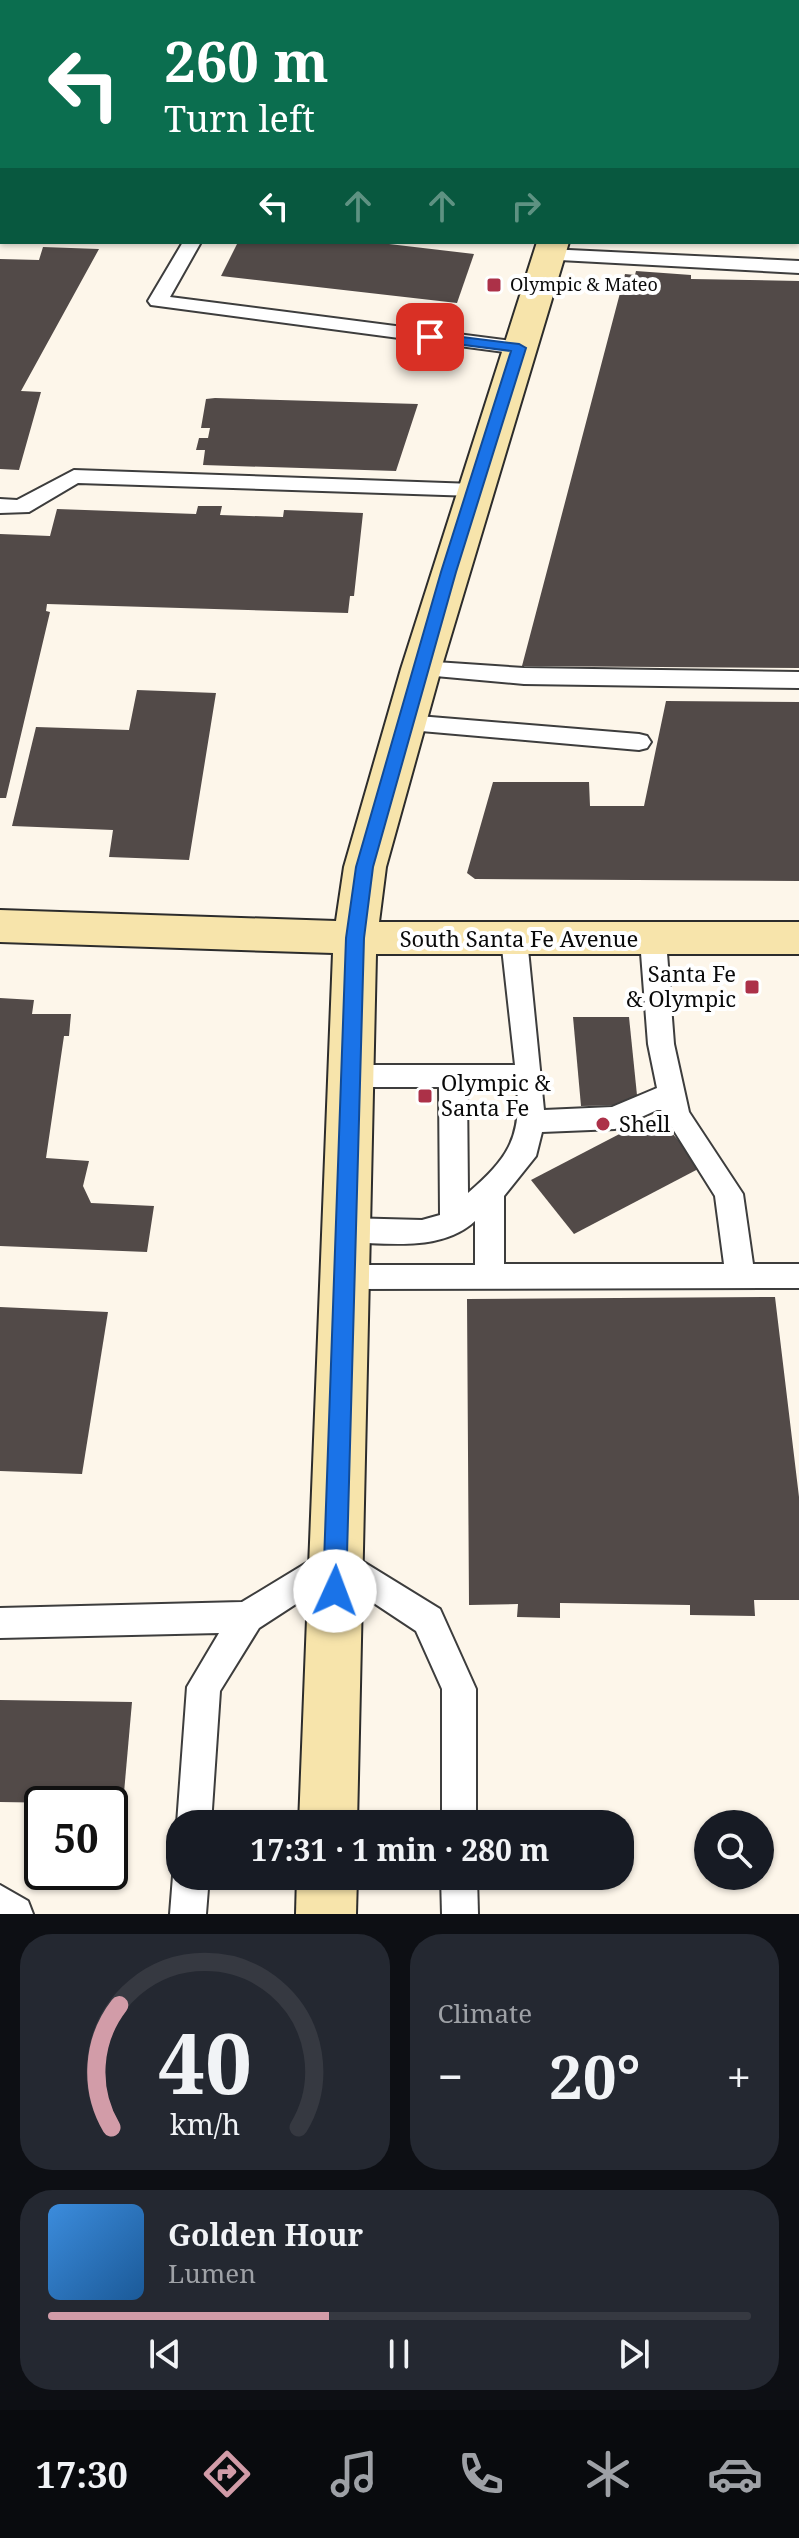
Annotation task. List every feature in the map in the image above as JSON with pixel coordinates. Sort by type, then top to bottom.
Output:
[{"type":"main road","points":[[328,1810],[355,938],[365,867],[474,490],[550,249]]},
{"type":"main road","name":"South Santa Fe Avenue","points":[[0,926],[355,938],[799,938]]},
{"type":"main road","points":[[326,1914],[327,1890]]},
{"type":"lane","points":[[191,244],[158,301],[519,348]]},
{"type":"lane","points":[[550,249],[799,267]]},
{"type":"lane","points":[[0,506],[21,507],[74,476],[474,490]]},
{"type":"lane","points":[[421,669],[524,676],[799,680]]},
{"type":"lane","points":[[406,723],[639,742]]},
{"type":"lane","points":[[346,1230],[422,1232],[454,1223],[490,1191],[526,1148],[532,1100],[514,939]]},
{"type":"lane","points":[[653,940],[661,1044],[676,1114],[729,1194],[740,1276]]},
{"type":"lane","points":[[351,1076],[529,1076]]},
{"type":"lane","points":[[453,1076],[454,1223]]},
{"type":"lane","points":[[530,1122],[615,1118],[654,1099],[673,1100]]},
{"type":"lane","points":[[489,1277],[490,1191]]},
{"type":"lane","points":[[345,1277],[799,1276]]},
{"type":"lane","points":[[195,1810],[204,1687],[247,1617],[336,1560],[428,1620],[459,1689],[459,1810]]},
{"type":"lane","points":[[0,1623],[247,1617]]},
{"type":"lane","points":[[188,1914],[190,1890]]},
{"type":"lane","points":[[459,1890],[460,1914]]},
{"type":"lane","points":[[0,1903],[15,1914]]},
{"type":"building","points":[[237,244],[389,244],[474,254],[457,303],[221,276]]},
{"type":"building","points":[[43,247],[99,249],[21,391],[41,392],[19,470],[0,469],[0,259],[39,260]]},
{"type":"building","points":[[636,271],[691,275],[691,279],[799,281],[799,668],[522,666],[625,274],[635,275]]},
{"type":"building","points":[[206,399],[418,404],[396,471],[203,465],[205,450],[196,450],[199,438],[208,438],[210,428],[201,428]]},
{"type":"building","points":[[198,506],[222,506],[220,515],[283,517],[284,510],[363,513],[354,596],[350,596],[348,613],[47,604],[46,611],[50,612],[6,798],[0,798],[0,534],[50,536],[57,509],[196,514]]},
{"type":"building","points":[[137,690],[216,693],[189,860],[109,857],[113,830],[12,826],[36,727],[129,730]]},
{"type":"building","points":[[666,701],[799,702],[799,881],[475,879],[467,873],[493,782],[589,782],[590,806],[644,806]]},
{"type":"building","points":[[0,998],[34,1000],[32,1014],[71,1014],[69,1036],[64,1036],[46,1158],[89,1161],[83,1186],[91,1203],[154,1206],[147,1252],[0,1246]]},
{"type":"building","points":[[573,1017],[629,1017],[638,1105],[581,1106]]},
{"type":"building","points":[[656,1115],[702,1167],[574,1234],[531,1180]]},
{"type":"building","points":[[775,1297],[799,1497],[799,1600],[754,1600],[755,1616],[690,1615],[690,1605],[560,1603],[560,1618],[517,1617],[518,1604],[469,1605],[467,1299]]},
{"type":"building","points":[[0,1307],[108,1312],[82,1474],[0,1471]]},
{"type":"building","points":[[0,1700],[132,1702],[125,1786],[24,1786],[24,1802],[0,1802]]},
{"type":"place","name":"Olympic & Mateo","points":[[494,285]]},
{"type":"place","name":"Santa Fe & Olympic","points":[[752,987]]},
{"type":"place","name":"Olympic & Santa Fe","points":[[425,1096]]},
{"type":"place","name":"Shell","points":[[603,1124]]},
{"type":"route","points":[[335,1591],[355,938],[365,867],[449,572],[519,348],[430,337]]}]
